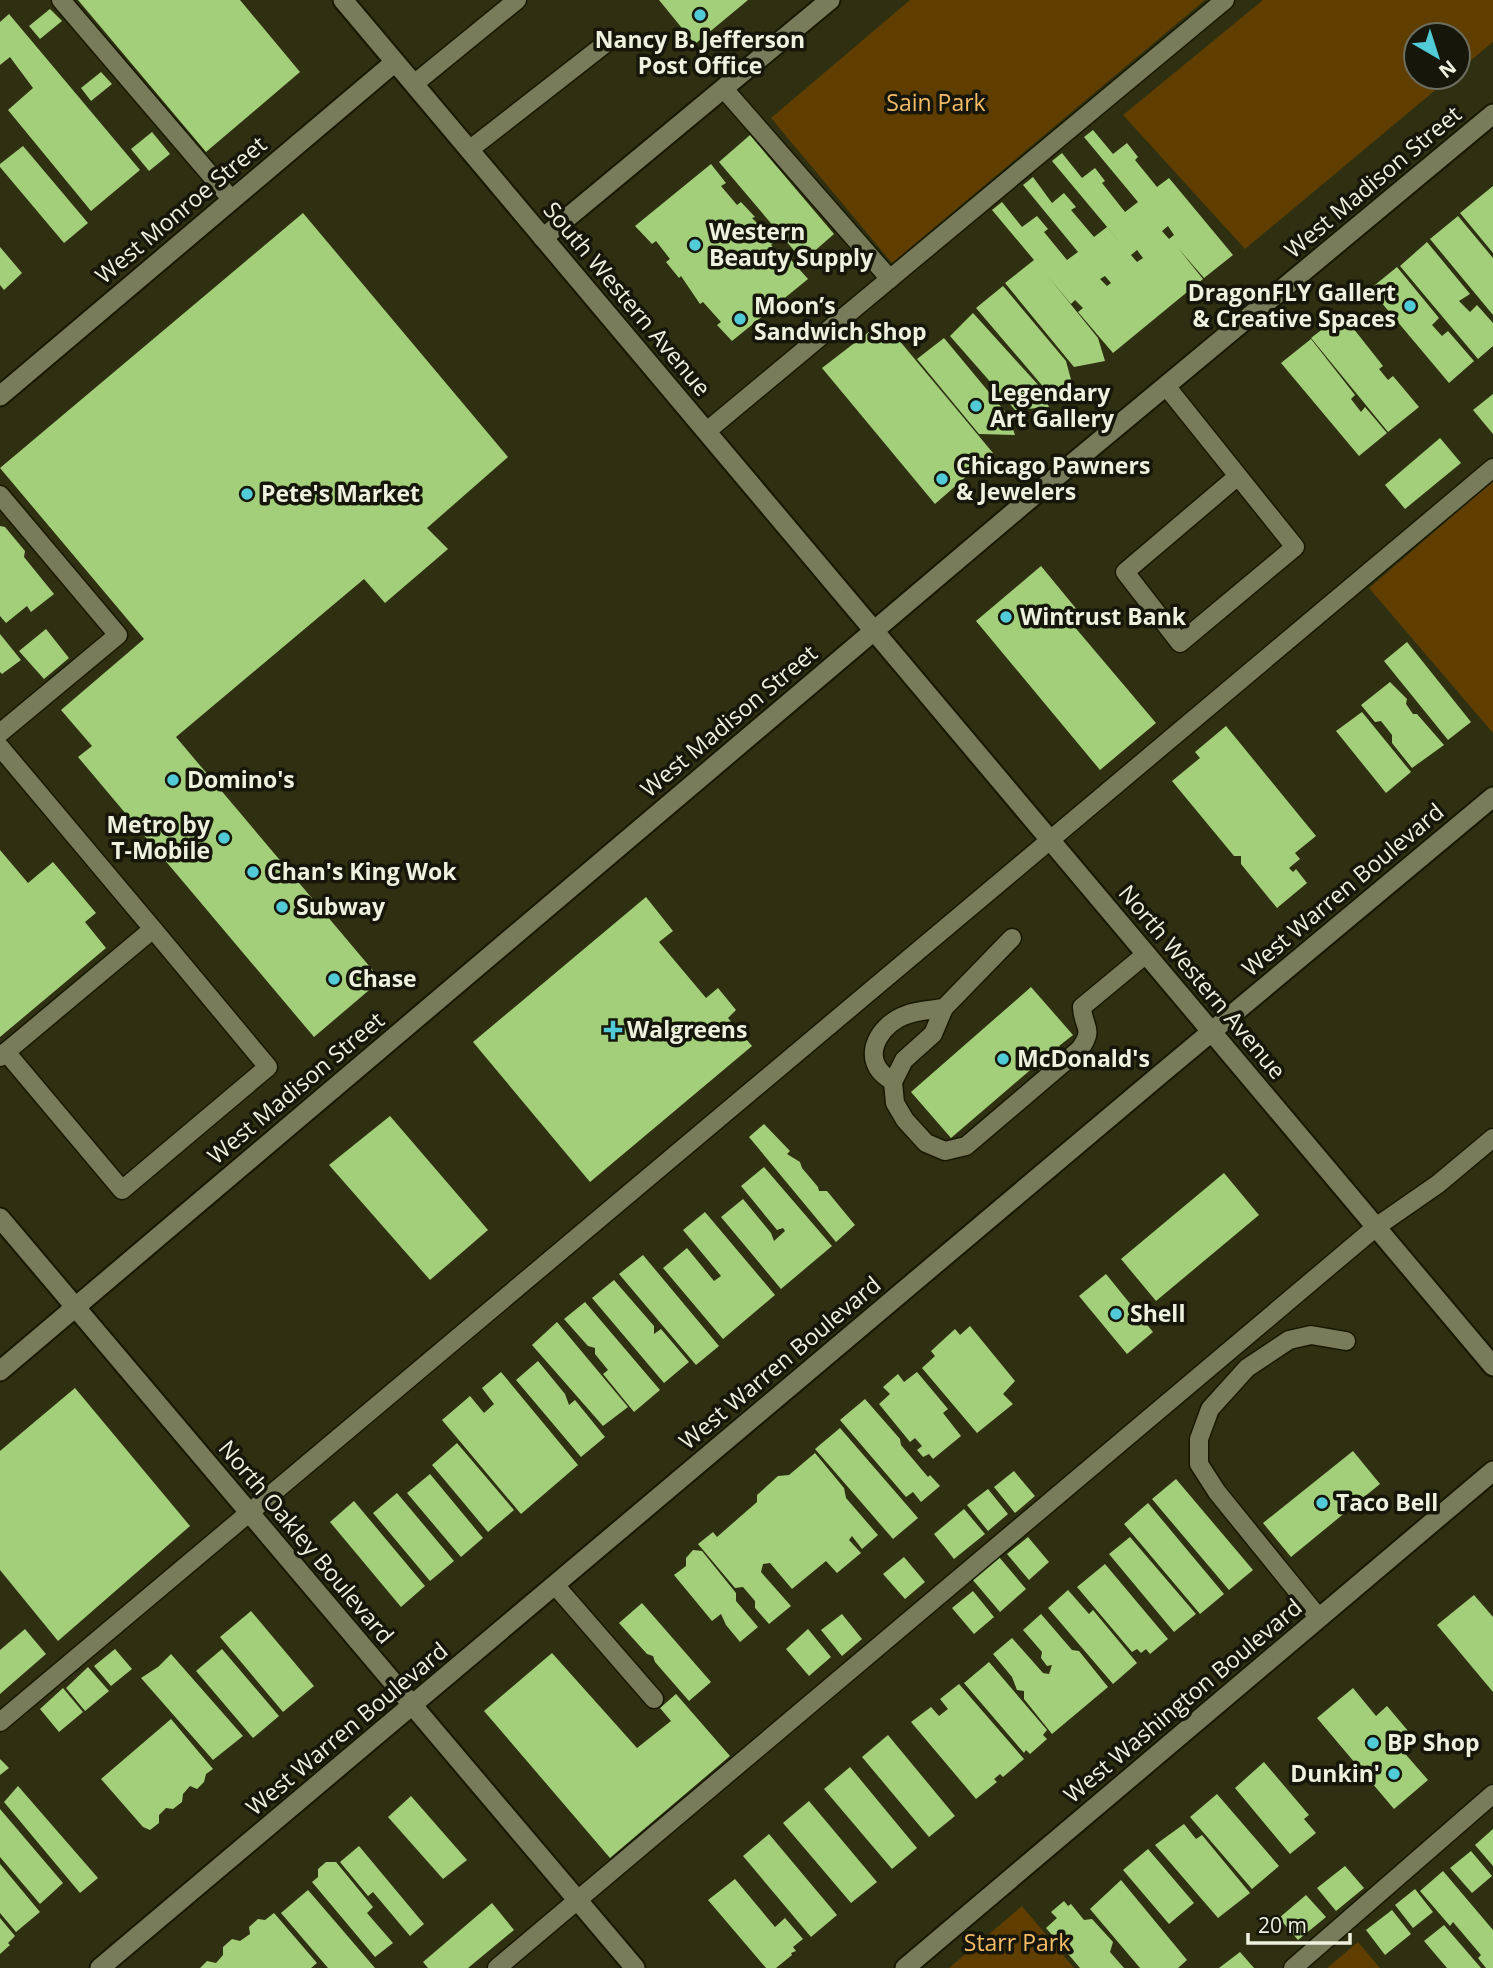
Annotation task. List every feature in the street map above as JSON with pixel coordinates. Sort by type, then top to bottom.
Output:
[{"type":"street","name":"South Western Avenue","points":[[343,0],[874,630]]},
{"type":"street","points":[[543,238],[830,0]]},
{"type":"street","name":"West Monroe Street","points":[[0,396],[395,62]]},
{"type":"street","name":"West Madison Street","points":[[0,1371],[874,630],[1493,114]]},
{"type":"street","name":"North Western Avenue","points":[[874,630],[1491,1360]]},
{"type":"street","name":"West Warren Boulevard","points":[[100,1968],[1493,797]]},
{"type":"street","name":"North Oakley Boulevard","points":[[0,1218],[635,1968]]},
{"type":"street","name":"West Washington Boulevard","points":[[905,1968],[1493,1471]]},
{"type":"lane","points":[[61,0],[232,200]]},
{"type":"lane","points":[[414,84],[517,0]]},
{"type":"lane","points":[[707,431],[1226,0]]},
{"type":"lane","points":[[469,150],[605,44]]},
{"type":"lane","points":[[724,89],[890,279]]},
{"type":"lane","points":[[1166,386],[1295,547],[1181,643],[1125,572],[1238,476]]},
{"type":"lane","points":[[0,1722],[1493,468]]},
{"type":"lane","points":[[0,495],[118,635],[0,733]]},
{"type":"lane","points":[[0,747],[153,929],[268,1067],[122,1190],[3,1054],[153,929]]},
{"type":"lane","points":[[1012,938],[944,1008],[933,1034],[904,1060],[892,1082],[895,1103],[905,1119],[926,1143],[945,1151],[966,1146],[1080,1049],[1087,1038],[1082,1007],[1146,954]]},
{"type":"lane","points":[[892,1082],[879,1070],[872,1054],[876,1041],[887,1027],[904,1015],[944,1008]]},
{"type":"lane","points":[[497,1968],[1377,1227],[1438,1184],[1493,1138]]},
{"type":"lane","points":[[1319,1618],[1217,1492],[1199,1464],[1199,1439],[1210,1409],[1247,1368],[1289,1340],[1311,1335],[1346,1341]]},
{"type":"lane","points":[[555,1585],[654,1699]]},
{"type":"lane","points":[[1293,1968],[1493,1794]]},
{"type":"green space","name":"Sain Park","points":[[910,0],[1205,0],[892,263],[771,118]]},
{"type":"green space","points":[[1263,0],[1493,0],[1493,42],[1472,59],[1472,21],[1402,21],[1402,91],[1434,91],[1245,249],[1123,115]]},
{"type":"green space","points":[[1493,481],[1493,733],[1369,588]]},
{"type":"green space","name":"Starr Park","points":[[1022,1906],[1074,1968],[949,1968]]},
{"type":"green space","points":[[1358,1942],[1380,1968],[1327,1968]]},
{"type":"building","points":[[78,0],[240,0],[300,72],[206,152]]},
{"type":"building","name":"Nancy B. Jefferson Post Office","points":[[659,0],[748,0],[695,44]]},
{"type":"building","points":[[50,9],[62,21],[40,39],[29,26]]},
{"type":"building","points":[[9,14],[140,170],[91,211],[8,110],[33,88],[10,57],[0,65],[0,22]]},
{"type":"building","points":[[101,72],[112,84],[91,101],[81,88]]},
{"type":"building","points":[[1093,130],[1113,154],[1127,143],[1138,157],[1135,160],[1157,187],[1169,178],[1233,255],[1204,278],[1178,248],[1203,279],[1113,353],[1078,312],[1083,308],[1075,300],[1071,304],[1047,275],[1098,338],[1105,361],[1074,367],[1005,283],[1034,260],[992,210],[1002,202],[1022,227],[1037,216],[1048,229],[1044,232],[1067,260],[1078,252],[1023,185],[1033,177],[1052,203],[1064,193],[1076,207],[1071,210],[1094,237],[1107,227],[1128,252],[1052,161],[1062,153],[1082,178],[1095,168],[1105,181],[1102,183],[1125,212],[1138,202],[1084,137]],"holes":[[[1168,226],[1174,235],[1169,239],[1162,231]],[[1137,250],[1143,258],[1137,262],[1131,255]],[[1105,276],[1111,283],[1107,286],[1100,279]]]},
{"type":"building","points":[[152,132],[170,154],[149,171],[131,149]]},
{"type":"building","points":[[750,135],[834,234],[803,261],[719,162]]},
{"type":"building","points":[[23,146],[88,223],[64,243],[0,167],[0,164]]},
{"type":"building","points":[[711,164],[726,183],[721,186],[737,205],[741,202],[755,217],[752,218],[775,241],[771,245],[787,263],[791,260],[808,279],[732,341],[717,325],[721,322],[703,302],[700,304],[681,276],[679,278],[666,262],[670,259],[656,241],[652,244],[635,226]]},
{"type":"building","points":[[1493,186],[1493,253],[1460,213]]},
{"type":"building","points":[[303,213],[508,457],[427,528],[448,549],[385,603],[364,579],[176,737],[381,980],[314,1037],[78,757],[92,746],[61,710],[144,639],[0,468]]},
{"type":"building","points":[[1458,216],[1493,258],[1493,315],[1430,239]]},
{"type":"building","points":[[1427,242],[1470,294],[1459,301],[1470,312],[1477,305],[1493,323],[1493,346],[1478,359],[1400,266]]},
{"type":"building","points":[[0,247],[22,273],[4,290],[0,285]]},
{"type":"building","points":[[1397,267],[1439,318],[1432,325],[1442,336],[1448,331],[1474,361],[1449,383],[1370,289]]},
{"type":"building","points":[[1003,286],[1066,361],[1073,387],[1046,390],[976,308]]},
{"type":"building","points":[[973,313],[1041,388],[1049,407],[1015,410],[950,336]]},
{"type":"building","points":[[1342,314],[1383,366],[1379,369],[1388,380],[1393,376],[1419,407],[1388,432],[1311,338]]},
{"type":"building","points":[[883,321],[993,453],[935,504],[822,368]]},
{"type":"building","points":[[944,338],[1008,415],[1015,435],[979,434],[917,359]]},
{"type":"building","points":[[1311,339],[1355,395],[1351,399],[1361,412],[1365,407],[1387,433],[1359,456],[1281,363]]},
{"type":"building","points":[[1493,394],[1493,434],[1473,410]]},
{"type":"building","points":[[1440,438],[1461,463],[1405,509],[1385,485]]},
{"type":"building","points":[[0,526],[5,527],[25,551],[24,557],[54,594],[31,612],[27,606],[6,623],[0,616]]},
{"type":"building","points":[[1041,566],[1083,617],[1073,625],[1156,723],[1100,770],[976,621]]},
{"type":"building","points":[[46,629],[69,658],[44,679],[19,651]]},
{"type":"building","points":[[0,634],[21,660],[2,674],[0,672]]},
{"type":"building","points":[[1407,642],[1471,722],[1448,740],[1384,661]]},
{"type":"building","points":[[1390,682],[1407,699],[1406,704],[1413,714],[1417,714],[1444,745],[1412,768],[1392,743],[1392,735],[1381,721],[1375,722],[1361,705]]},
{"type":"building","points":[[1362,712],[1411,772],[1386,793],[1336,731]]},
{"type":"building","points":[[1226,726],[1316,836],[1295,853],[1300,859],[1289,868],[1293,872],[1296,869],[1307,883],[1277,908],[1241,864],[1241,856],[1234,856],[1172,781],[1200,758],[1195,752]]},
{"type":"building","points":[[0,850],[28,883],[53,862],[96,913],[85,922],[106,948],[0,1037]]},
{"type":"building","name":"Walgreens","points":[[646,897],[673,931],[659,942],[706,998],[718,988],[736,1010],[728,1018],[752,1046],[590,1182],[473,1042]]},
{"type":"building","name":"McDonald's","points":[[1031,987],[1073,1035],[1059,1046],[1066,1052],[1042,1073],[1035,1066],[951,1138],[911,1092]]},
{"type":"building","points":[[390,1116],[488,1230],[430,1280],[329,1165]]},
{"type":"building","points":[[764,1124],[790,1151],[787,1154],[800,1162],[819,1191],[827,1191],[855,1225],[836,1242],[749,1137]]},
{"type":"building","points":[[764,1167],[832,1246],[781,1289],[721,1217],[743,1199],[771,1233],[774,1241],[785,1231],[783,1228],[777,1230],[741,1186]]},
{"type":"building","name":"Shell","points":[[1224,1173],[1259,1215],[1156,1301],[1121,1259]]},
{"type":"building","points":[[705,1212],[775,1295],[723,1339],[663,1268],[687,1248],[714,1281],[721,1276],[683,1230]]},
{"type":"building","points":[[643,1255],[719,1346],[696,1365],[619,1274]]},
{"type":"building","name":"Shell","points":[[1106,1274],[1153,1332],[1127,1354],[1079,1296]]},
{"type":"building","points":[[614,1280],[654,1326],[654,1334],[661,1329],[689,1362],[664,1383],[592,1298]]},
{"type":"building","points":[[585,1302],[660,1390],[634,1412],[603,1374],[608,1370],[595,1354],[595,1348],[588,1346],[564,1319]]},
{"type":"building","points":[[557,1322],[628,1407],[603,1426],[532,1345]]},
{"type":"building","points":[[970,1326],[1015,1381],[1003,1394],[1013,1404],[977,1433],[922,1368],[935,1356],[931,1351],[955,1329],[960,1335]]},
{"type":"building","points":[[538,1361],[565,1394],[569,1405],[575,1400],[605,1437],[581,1457],[516,1380]]},
{"type":"building","points":[[501,1372],[578,1465],[521,1514],[442,1420],[470,1396],[484,1413],[494,1404],[482,1388]]},
{"type":"building","points":[[917,1372],[948,1409],[943,1413],[961,1436],[933,1459],[929,1454],[923,1457],[917,1450],[922,1446],[915,1438],[910,1442],[879,1404],[890,1394],[883,1387],[898,1374],[904,1382]]},
{"type":"building","points":[[75,1388],[190,1526],[58,1641],[0,1570],[0,1451]]},
{"type":"building","points":[[865,1399],[928,1477],[930,1475],[940,1486],[921,1502],[913,1492],[906,1497],[840,1420]]},
{"type":"building","points":[[840,1428],[918,1518],[893,1539],[815,1449]]},
{"type":"building","points":[[457,1443],[514,1510],[488,1532],[432,1465]]},
{"type":"building","name":"Taco Bell","points":[[1353,1451],[1380,1484],[1291,1557],[1263,1523]]},
{"type":"building","points":[[815,1453],[844,1488],[846,1498],[878,1535],[862,1549],[852,1536],[849,1540],[861,1553],[837,1573],[826,1561],[792,1589],[770,1563],[763,1564],[761,1572],[791,1606],[769,1624],[755,1608],[755,1601],[743,1587],[735,1588],[698,1544],[713,1532],[717,1537],[757,1502],[757,1495],[778,1476],[789,1475]]},
{"type":"building","points":[[1014,1471],[1035,1496],[1015,1513],[994,1487]]},
{"type":"building","points":[[430,1474],[483,1538],[461,1557],[407,1493]]},
{"type":"building","points":[[1176,1479],[1253,1570],[1229,1590],[1152,1499]]},
{"type":"building","points":[[988,1489],[1008,1514],[988,1531],[967,1505]]},
{"type":"building","points":[[397,1493],[454,1561],[430,1581],[373,1513]]},
{"type":"building","points":[[354,1501],[425,1586],[401,1607],[330,1522]]},
{"type":"building","points":[[1148,1503],[1224,1594],[1200,1614],[1124,1524]]},
{"type":"building","points":[[964,1509],[985,1534],[954,1559],[934,1534]]},
{"type":"building","points":[[1028,1537],[1049,1562],[1029,1580],[1007,1554]]},
{"type":"building","points":[[1130,1537],[1196,1614],[1174,1632],[1109,1554]]},
{"type":"building","points":[[693,1550],[702,1551],[736,1593],[736,1601],[758,1627],[740,1642],[721,1614],[712,1621],[674,1575],[686,1566],[686,1558]]},
{"type":"building","points":[[904,1557],[925,1582],[905,1599],[883,1574]]},
{"type":"building","points":[[999,1557],[1026,1589],[1000,1612],[972,1579]]},
{"type":"building","points":[[1105,1564],[1168,1639],[1150,1654],[1146,1649],[1141,1653],[1137,1649],[1132,1652],[1077,1587]]},
{"type":"building","points":[[1068,1590],[1089,1614],[1093,1610],[1137,1663],[1113,1684],[1048,1608]]},
{"type":"building","points":[[973,1591],[994,1617],[974,1634],[952,1608]]},
{"type":"building","points":[[1474,1595],[1493,1617],[1493,1692],[1437,1625]]},
{"type":"building","points":[[642,1603],[711,1682],[689,1701],[655,1662],[653,1656],[647,1654],[619,1623]]},
{"type":"building","points":[[251,1611],[314,1686],[283,1712],[220,1637]]},
{"type":"building","points":[[842,1614],[862,1639],[842,1656],[821,1630]]},
{"type":"building","points":[[1041,1614],[1072,1650],[1079,1651],[1108,1687],[1052,1734],[1024,1699],[1024,1691],[1017,1690],[1012,1677],[993,1654],[1012,1638],[1043,1673],[1049,1674],[1052,1665],[1047,1666],[1041,1658],[1042,1652],[1023,1630]]},
{"type":"building","points":[[25,1629],[46,1654],[0,1694],[0,1650]]},
{"type":"building","points":[[808,1629],[831,1657],[809,1676],[786,1649]]},
{"type":"building","points":[[115,1649],[132,1669],[111,1686],[94,1666]]},
{"type":"building","points":[[222,1649],[279,1716],[253,1738],[196,1671]]},
{"type":"building","points":[[552,1653],[637,1748],[671,1721],[660,1708],[676,1694],[730,1756],[610,1858],[484,1711]]},
{"type":"building","points":[[171,1654],[243,1736],[213,1760],[141,1678]]},
{"type":"building","points":[[989,1662],[1047,1730],[1043,1735],[1047,1739],[1030,1754],[1026,1750],[1024,1753],[964,1683]]},
{"type":"building","points":[[88,1667],[109,1691],[85,1711],[66,1688]]},
{"type":"building","points":[[959,1684],[1024,1759],[1003,1777],[1000,1774],[994,1779],[997,1782],[976,1799],[911,1722],[931,1707],[939,1716],[948,1709],[940,1699]]},
{"type":"building","points":[[63,1688],[83,1712],[59,1732],[40,1709]]},
{"type":"building","name":"BP Shop","points":[[1353,1688],[1376,1716],[1387,1706],[1414,1738],[1401,1749],[1428,1780],[1394,1809],[1317,1718]]},
{"type":"building","points":[[171,1719],[213,1769],[206,1774],[204,1782],[197,1789],[190,1786],[183,1794],[182,1802],[173,1809],[166,1808],[159,1815],[159,1823],[150,1830],[143,1827],[101,1779]]},
{"type":"building","points":[[888,1735],[955,1816],[929,1837],[862,1757]]},
{"type":"building","points":[[0,1759],[9,1768],[0,1775]]},
{"type":"building","points":[[1264,1762],[1309,1815],[1304,1819],[1316,1833],[1290,1854],[1235,1788]]},
{"type":"building","points":[[850,1767],[917,1848],[892,1869],[824,1789]]},
{"type":"building","points":[[18,1786],[98,1878],[80,1893],[4,1802]]},
{"type":"building","points":[[1217,1794],[1279,1866],[1252,1889],[1190,1817]]},
{"type":"building","points":[[411,1796],[467,1860],[443,1879],[388,1817]]},
{"type":"building","points":[[809,1801],[877,1882],[851,1903],[783,1823]]},
{"type":"building","points":[[0,1809],[63,1883],[40,1904],[0,1857]]},
{"type":"building","points":[[1184,1824],[1196,1839],[1202,1835],[1250,1893],[1218,1918],[1155,1845]]},
{"type":"building","points":[[1493,1829],[1493,1866],[1475,1845]]},
{"type":"building","points":[[769,1834],[837,1915],[811,1937],[743,1856]]},
{"type":"building","points":[[359,1846],[424,1924],[410,1936],[373,1892],[368,1896],[340,1862]]},
{"type":"building","points":[[1148,1849],[1194,1903],[1169,1924],[1123,1870]]},
{"type":"building","points":[[1471,1851],[1492,1876],[1472,1893],[1450,1868]]},
{"type":"building","points":[[326,1862],[336,1862],[373,1907],[367,1913],[393,1943],[375,1957],[312,1882],[318,1877],[318,1869]]},
{"type":"building","points":[[0,1864],[40,1912],[16,1932],[0,1913]]},
{"type":"building","points":[[1345,1866],[1364,1888],[1336,1911],[1317,1888]]},
{"type":"building","points":[[1443,1871],[1493,1930],[1493,1968],[1486,1968],[1478,1958],[1481,1955],[1453,1922],[1450,1926],[1420,1891]]},
{"type":"building","points":[[735,1879],[775,1927],[785,1918],[803,1939],[793,1947],[796,1951],[776,1968],[766,1968],[708,1900]]},
{"type":"building","points":[[1121,1880],[1187,1960],[1178,1968],[1140,1968],[1090,1909]]},
{"type":"building","points":[[1415,1889],[1433,1912],[1413,1928],[1395,1905]]},
{"type":"building","points":[[308,1890],[375,1968],[328,1968],[281,1913]]},
{"type":"building","points":[[1306,1895],[1326,1917],[1298,1940],[1279,1918]]},
{"type":"building","points":[[1064,1901],[1068,1906],[1071,1904],[1084,1920],[1092,1919],[1113,1942],[1110,1952],[1124,1968],[1080,1968],[1046,1928],[1057,1918],[1051,1912]]},
{"type":"building","points":[[492,1903],[514,1930],[468,1968],[428,1968],[423,1962]]},
{"type":"building","points":[[1392,1910],[1411,1934],[1385,1955],[1366,1930]]},
{"type":"building","points":[[274,1913],[317,1963],[311,1968],[200,1968],[207,1961],[216,1963],[223,1955],[223,1947],[232,1939],[240,1941],[250,1934],[249,1927],[258,1919],[265,1920]]},
{"type":"building","points":[[0,1918],[15,1936],[0,1954]]},
{"type":"building","points":[[1444,1925],[1481,1968],[1447,1968],[1424,1941]]},
{"type":"building","points":[[1240,1952],[1254,1968],[1219,1968]]},
{"type":"place","name":"Nancy B. Jefferson Post Office","points":[[700,15]]},
{"type":"place","name":"Western Beauty Supply","points":[[695,245]]},
{"type":"place","name":"DragonFLY Gallert & Creative Spaces","points":[[1410,306]]},
{"type":"place","name":"Moon’s Sandwich Shop","points":[[740,319]]},
{"type":"place","name":"Legendary Art Gallery","points":[[976,406]]},
{"type":"place","name":"Chicago Pawners & Jewelers","points":[[942,479]]},
{"type":"place","name":"Pete's Market","points":[[247,494]]},
{"type":"place","name":"Wintrust Bank","points":[[1006,617]]},
{"type":"place","name":"Domino's","points":[[173,780]]},
{"type":"place","name":"Metro by T-Mobile","points":[[224,838]]},
{"type":"place","name":"Chan's King Wok","points":[[253,872]]},
{"type":"place","name":"Subway","points":[[282,907]]},
{"type":"place","name":"Chase","points":[[334,979]]},
{"type":"place","name":"Walgreens","points":[[613,1030]]},
{"type":"place","name":"McDonald's","points":[[1003,1059]]},
{"type":"place","name":"Shell","points":[[1116,1314]]},
{"type":"place","name":"Taco Bell","points":[[1322,1503]]},
{"type":"place","name":"BP Shop","points":[[1373,1743]]},
{"type":"place","name":"Dunkin'","points":[[1394,1774]]}]
